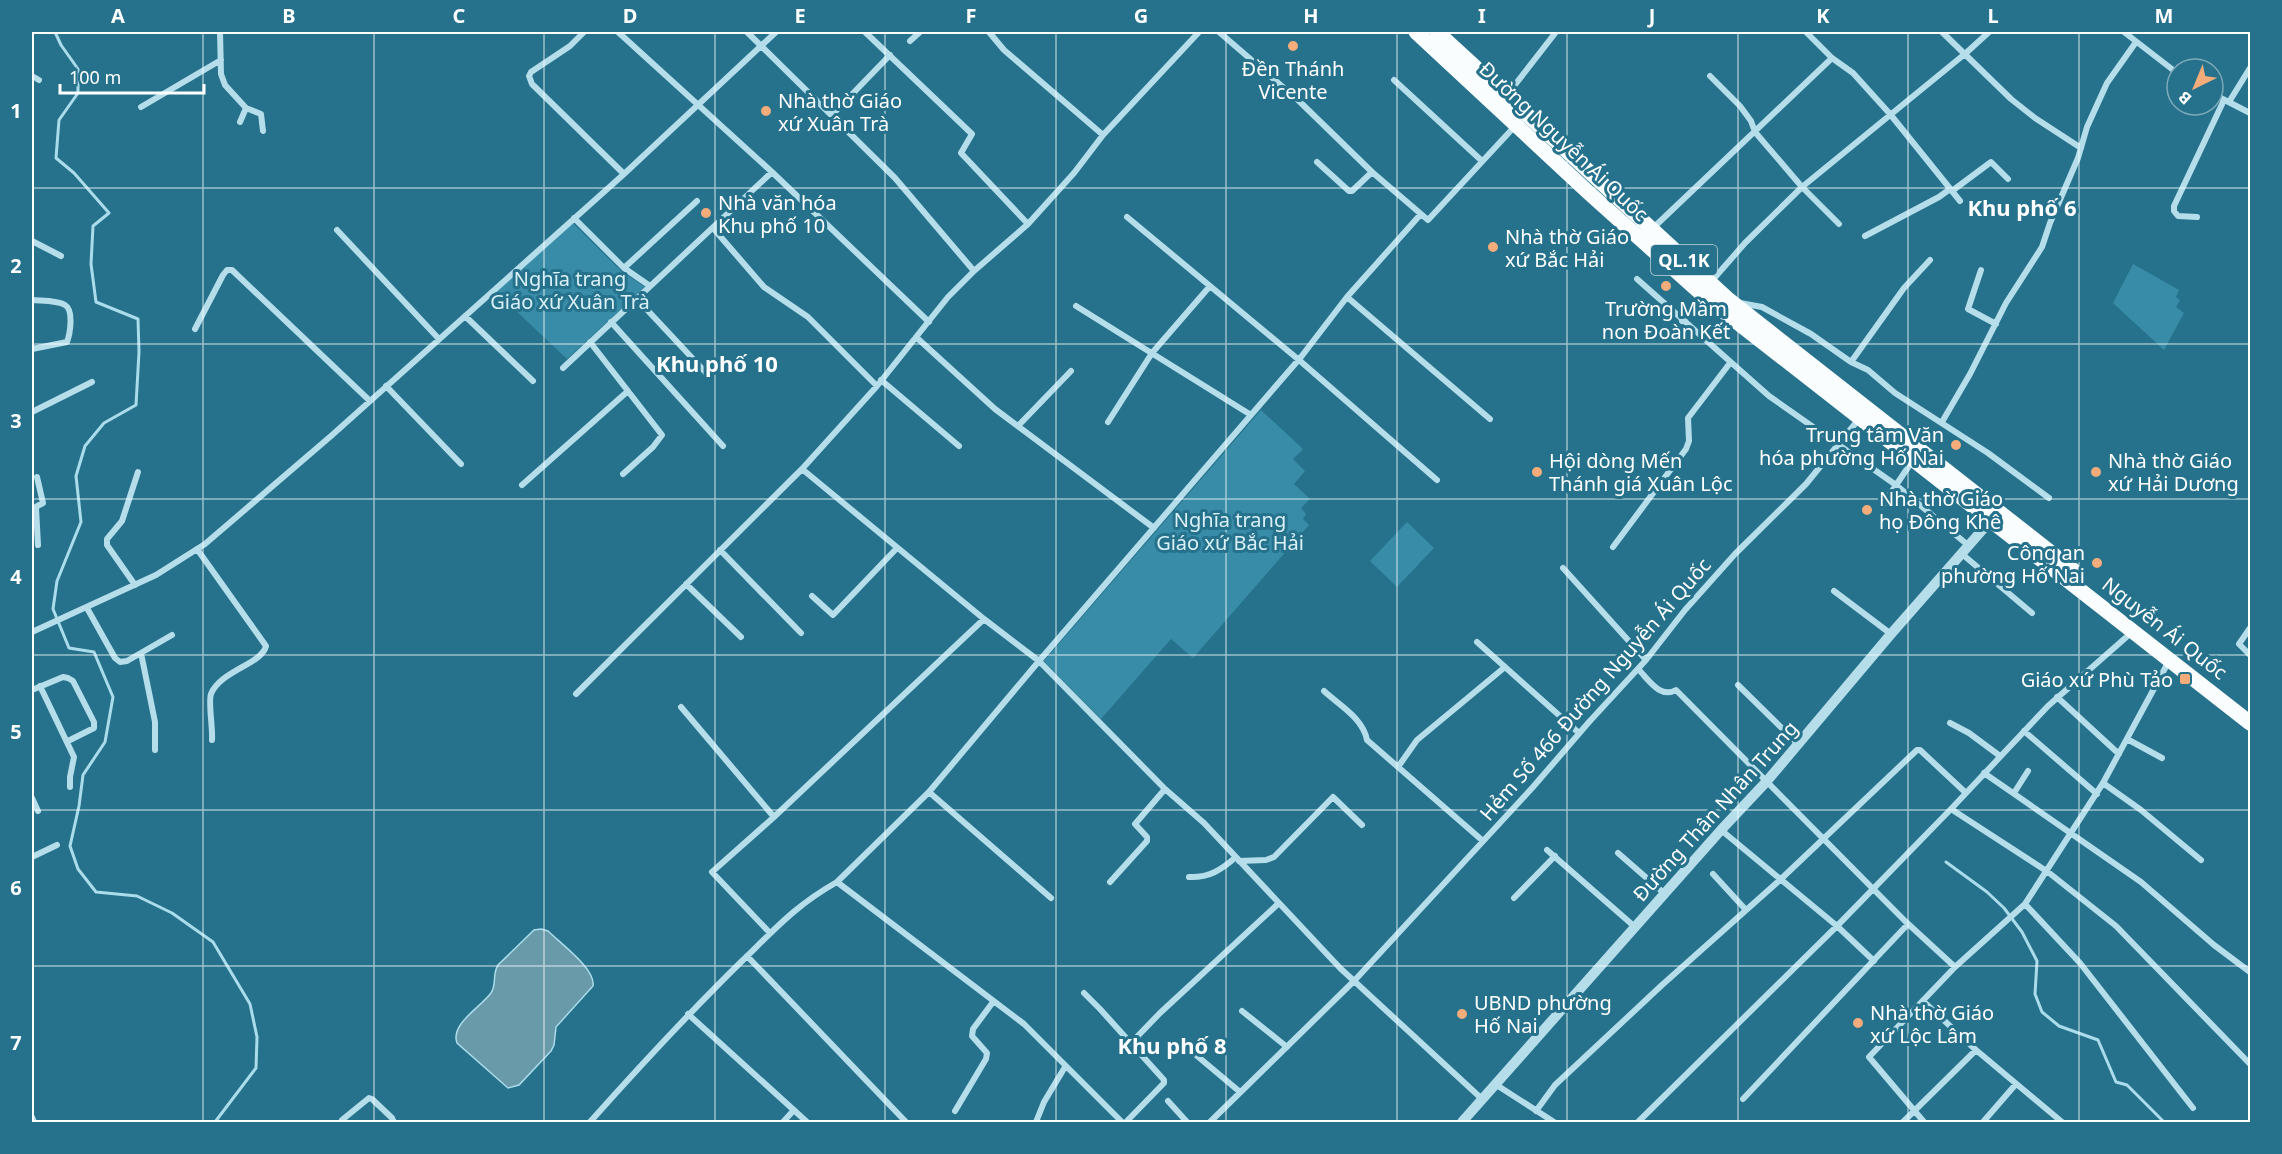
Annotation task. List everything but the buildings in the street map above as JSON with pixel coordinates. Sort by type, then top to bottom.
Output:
[{"type":"main road","name":"Đường Nguyễn Ái Quốc","points":[[1416,32],[1652,230],[1707,290],[1729,300],[1948,476]]},
{"type":"main road","name":"Đường Nguyễn Ái Quốc","points":[[1437,32],[1507,95],[1521,119],[1707,290],[1859,418],[1913,459],[1948,476]]},
{"type":"main road","name":"Nguyễn Ái Quốc","points":[[1948,476],[1991,520],[2250,723]]},
{"type":"main road","name":"Nguyễn Ái Quốc","points":[[1948,476],[2250,710]]},
{"type":"street","points":[[220,32],[221,74],[225,85],[246,108],[261,114],[263,131]]},
{"type":"street","points":[[584,32],[570,46],[531,72],[530,79],[532,84],[624,174]]},
{"type":"street","points":[[618,32],[772,172],[929,322]]},
{"type":"street","points":[[747,32],[895,178],[974,271]]},
{"type":"street","points":[[32,631],[50,625],[135,585],[197,549],[370,401],[624,174],[696,104],[776,32]]},
{"type":"street","points":[[865,32],[972,134],[961,153],[1028,224]]},
{"type":"street","points":[[910,41],[920,32]]},
{"type":"street","points":[[989,32],[1004,50],[1103,135]]},
{"type":"street","points":[[576,694],[802,470],[879,383],[948,297],[1028,224],[1074,173],[1103,135],[1199,32]]},
{"type":"street","points":[[1219,32],[1298,100],[1372,172],[1428,220],[1521,119]]},
{"type":"street","points":[[1507,95],[1556,32]]},
{"type":"street","points":[[1806,32],[1833,58],[1853,73],[1890,114],[1959,201]]},
{"type":"street","points":[[1942,32],[2011,99],[2035,118],[2081,148]]},
{"type":"street","points":[[1682,321],[1745,243],[1802,187],[1989,32]]},
{"type":"street","points":[[2124,32],[2165,64]]},
{"type":"street","points":[[1942,422],[1996,324],[2042,248],[2087,127],[2107,83],[2136,42]]},
{"type":"street","points":[[832,115],[890,55]]},
{"type":"street","points":[[1652,230],[1833,58]]},
{"type":"street","points":[[141,107],[221,60]]},
{"type":"street","points":[[2196,217],[2178,216],[2174,209],[2227,101],[2250,68]]},
{"type":"street","points":[[32,76],[39,80]]},
{"type":"street","points":[[1710,76],[1740,106],[1755,132],[1802,187],[1839,224]]},
{"type":"street","points":[[1394,80],[1482,160]]},
{"type":"street","points":[[2227,101],[2250,112]]},
{"type":"street","points":[[240,122],[246,108]]},
{"type":"street","points":[[1317,162],[1349,191],[1352,191],[1372,172]]},
{"type":"street","points":[[1865,236],[1951,190],[1991,162],[2008,179]]},
{"type":"street","points":[[563,368],[772,172]]},
{"type":"street","points":[[624,268],[697,201]]},
{"type":"street","points":[[590,1122],[688,1014],[769,932],[810,897],[837,882],[929,792],[1299,360],[1347,297],[1420,215]]},
{"type":"street","points":[[1127,217],[1299,360],[1437,480]]},
{"type":"street","points":[[574,218],[624,268],[650,286]]},
{"type":"street","points":[[713,228],[764,287],[808,317],[879,383],[959,446]]},
{"type":"street","points":[[337,230],[439,339]]},
{"type":"street","points":[[32,241],[61,256]]},
{"type":"street","points":[[1851,362],[1904,288],[1930,260]]},
{"type":"street","points":[[195,329],[223,274],[227,270],[232,270],[370,401]]},
{"type":"street","points":[[1981,270],[1968,309],[1996,324]]},
{"type":"street","points":[[1637,279],[1769,396],[1896,485],[2032,613]]},
{"type":"street","points":[[1108,422],[1152,353],[1210,286]]},
{"type":"street","points":[[1347,297],[1490,419]]},
{"type":"street","points":[[637,299],[709,376]]},
{"type":"street","points":[[32,300],[65,304],[69,309],[70,319],[68,342],[32,349]]},
{"type":"street","points":[[1729,300],[1762,307],[1812,334],[1851,362],[1868,370],[1895,393],[1942,422],[2049,498]]},
{"type":"street","points":[[1076,306],[1251,415]]},
{"type":"street","points":[[465,316],[533,381]]},
{"type":"street","points":[[611,322],[723,446]]},
{"type":"street","points":[[916,338],[996,409],[1154,528]]},
{"type":"street","points":[[590,342],[662,435],[653,447],[623,474]]},
{"type":"street","points":[[1613,547],[1686,449],[1689,441],[1688,418],[1730,363]]},
{"type":"street","points":[[1018,426],[1071,371]]},
{"type":"street","points":[[32,412],[92,382]]},
{"type":"street","points":[[386,386],[461,464]]},
{"type":"street","points":[[522,485],[628,391]]},
{"type":"street","name":"Hẻm Số 466 Đường Nguyễn Ái Quốc","points":[[1210,1122],[1355,980],[1638,669],[1685,610],[1735,554],[1806,484],[1859,418]]},
{"type":"street","points":[[1882,506],[1913,459]]},
{"type":"street","points":[[802,470],[984,619],[1039,661],[1165,789],[1204,823],[1340,968],[1482,1099]]},
{"type":"street","points":[[135,585],[107,545],[107,539],[122,521],[138,472]]},
{"type":"street","points":[[37,477],[44,503],[34,508],[38,545]]},
{"type":"street","name":"Đường Thân Nhân Trung","points":[[1462,1122],[1799,745],[1891,634],[1991,520]]},
{"type":"street","points":[[812,596],[833,615],[897,548]]},
{"type":"street","points":[[197,549],[266,646],[266,650],[258,657],[220,681],[212,692],[210,698],[212,740]]},
{"type":"street","points":[[720,550],[801,633]]},
{"type":"street","points":[[1563,568],[1646,660]]},
{"type":"street","points":[[686,584],[741,637]]},
{"type":"street","points":[[1834,591],[1891,634]]},
{"type":"street","points":[[87,608],[115,658],[120,662],[127,662],[172,635]]},
{"type":"street","points":[[769,932],[712,872],[774,817],[984,619]]},
{"type":"street","points":[[2250,628],[2239,644],[2250,655]]},
{"type":"street","points":[[1638,1122],[1838,926],[2057,697],[2134,630]]},
{"type":"street","points":[[1477,642],[1580,733]]},
{"type":"street","points":[[141,653],[155,722],[155,750]]},
{"type":"street","points":[[1924,1122],[1869,1057],[1956,967],[2025,904],[2097,794],[2170,659]]},
{"type":"street","points":[[1398,767],[1417,740],[1505,667]]},
{"type":"street","points":[[1638,669],[1662,692],[1670,694],[1677,690],[1908,924],[1956,967]]},
{"type":"street","points":[[32,690],[68,678],[73,681],[94,722],[94,728],[68,741]]},
{"type":"street","points":[[1738,685],[1799,745]]},
{"type":"street","points":[[40,686],[74,757],[69,777],[70,787]]},
{"type":"street","points":[[1324,691],[1360,722],[1366,732],[1367,740],[1483,841]]},
{"type":"street","points":[[2057,697],[2119,754]]},
{"type":"street","points":[[681,707],[774,817]]},
{"type":"street","points":[[1950,723],[1969,733],[2000,756]]},
{"type":"street","points":[[2024,731],[2097,794]]},
{"type":"street","points":[[2127,739],[2162,758]]},
{"type":"street","points":[[1536,1111],[1555,1085],[1662,985],[1781,879],[1918,749],[1966,793]]},
{"type":"street","points":[[2014,793],[2028,771]]},
{"type":"street","points":[[1984,773],[2141,882],[2214,945],[2250,972]]},
{"type":"street","points":[[2103,783],[2141,810],[2201,860]]},
{"type":"street","points":[[1110,882],[1147,841],[1147,837],[1135,824],[1165,789]]},
{"type":"street","points":[[929,792],[1051,898]]},
{"type":"street","points":[[1189,878],[1202,878],[1238,859],[1266,860],[1274,856],[1333,797],[1362,825]]},
{"type":"street","points":[[32,798],[38,811]]},
{"type":"street","points":[[1951,809],[2048,872],[2116,926],[2250,1065]]},
{"type":"street","points":[[1721,830],[1838,926],[1874,962]]},
{"type":"street","points":[[32,857],[57,845]]},
{"type":"street","points":[[1547,850],[1635,927]]},
{"type":"street","points":[[1618,853],[1665,894]]},
{"type":"street","points":[[1514,898],[1555,856]]},
{"type":"street","points":[[1713,874],[1746,910]]},
{"type":"street","points":[[837,882],[1024,1024],[1065,1067],[1124,1122],[1164,1082],[1084,993]]},
{"type":"street","points":[[1131,1043],[1160,1013],[1280,903]]},
{"type":"street","points":[[2025,904],[2080,963],[2193,1108]]},
{"type":"street","points":[[1743,1100],[1908,924]]},
{"type":"street","points":[[747,956],[906,1122]]},
{"type":"street","points":[[1923,1001],[1976,1050],[2062,1122]]},
{"type":"street","points":[[955,1111],[986,1059],[987,1053],[972,1036],[973,1029],[993,1002]]},
{"type":"street","points":[[1242,1011],[1287,1047]]},
{"type":"street","points":[[688,1014],[807,1122]]},
{"type":"street","points":[[1903,1122],[1976,1050]]},
{"type":"street","points":[[1196,1055],[1240,1092]]},
{"type":"street","points":[[1036,1122],[1044,1102],[1065,1067]]},
{"type":"street","points":[[1495,1084],[1554,1122]]},
{"type":"street","points":[[1983,1122],[2016,1084]]},
{"type":"street","points":[[342,1120],[369,1098],[386,1111],[394,1122]]},
{"type":"street","points":[[1167,1101],[1186,1122]]},
{"type":"street","points":[[783,1122],[794,1110]]},
{"type":"street","points":[[2047,1122],[2053,1115]]},
{"type":"street","points":[[32,1117],[34,1122]]},
{"type":"green space","name":"Nghĩa trang Giáo xứ Xuân Trà","points":[[573,223],[621,271],[645,287],[567,359],[496,292]]},
{"type":"green space","points":[[2133,264],[2179,290],[2176,297],[2180,300],[2176,307],[2184,313],[2164,350],[2113,303]]},
{"type":"green space","name":"Nghĩa trang Giáo xứ Bắc Hải","points":[[1261,410],[1303,449],[1293,459],[1305,471],[1294,484],[1310,499],[1301,508],[1306,514],[1303,519],[1309,525],[1193,658],[1171,639],[1101,719],[1044,661]]},
{"type":"green space","points":[[1407,522],[1434,548],[1397,587],[1370,561]]},
{"type":"shaded area","points":[[534,930],[548,931],[583,964],[589,972],[593,986],[556,1027],[551,1051],[519,1085],[508,1088],[457,1043],[456,1036],[462,1023],[491,993],[498,965]]},
{"type":"waterway","points":[[55,32],[78,69],[78,93],[59,120],[56,158],[74,173],[109,213],[93,226],[91,264],[96,302],[138,319],[139,352],[136,405],[104,423],[85,446],[76,476],[81,522],[57,581],[53,609],[69,648],[94,652],[113,697],[105,742],[83,775],[70,846],[78,869],[96,892],[137,896],[172,913],[213,942],[250,1004],[257,1037],[256,1068],[215,1122]]},
{"type":"waterway","points":[[1946,862],[1987,892],[2004,908],[2022,932],[2037,961],[2035,994],[2042,1012],[2059,1026],[2098,1040],[2116,1082],[2127,1085],[2164,1122]]},
{"type":"place","name":"Đền Thánh Vicente","points":[[1293,46]]},
{"type":"place","name":"Nhà thờ Giáo xứ Xuân Trà","points":[[766,111]]},
{"type":"place","name":"Nhà văn hóa Khu phố 10","points":[[706,213]]},
{"type":"place","name":"Nhà thờ Giáo xứ Bắc Hải","points":[[1493,247]]},
{"type":"place","name":"Trường Mầm non Đoàn Kết","points":[[1666,286]]},
{"type":"place","name":"Trung tâm Văn hóa phường Hố Nai","points":[[1956,445]]},
{"type":"place","name":"Hội dòng Mến Thánh giá Xuân Lộc","points":[[1537,472]]},
{"type":"place","name":"Nhà thờ Giáo xứ Hải Dương","points":[[2096,472]]},
{"type":"place","name":"Nhà thờ Giáo họ Đông Khê","points":[[1867,510]]},
{"type":"place","name":"Công an phường Hố Nai","points":[[2097,563]]},
{"type":"place","name":"Giáo xứ Phù Tảo","points":[[2185,679]]},
{"type":"place","name":"UBND phường Hố Nai","points":[[1462,1014]]},
{"type":"place","name":"Nhà thờ Giáo xứ Lộc Lâm","points":[[1858,1023]]},
{"type":"district","name":"Khu phố 6","points":[[2022,207]]},
{"type":"district","name":"Khu phố 10","points":[[717,363]]},
{"type":"district","name":"Khu phố 8","points":[[1172,1045]]}]
